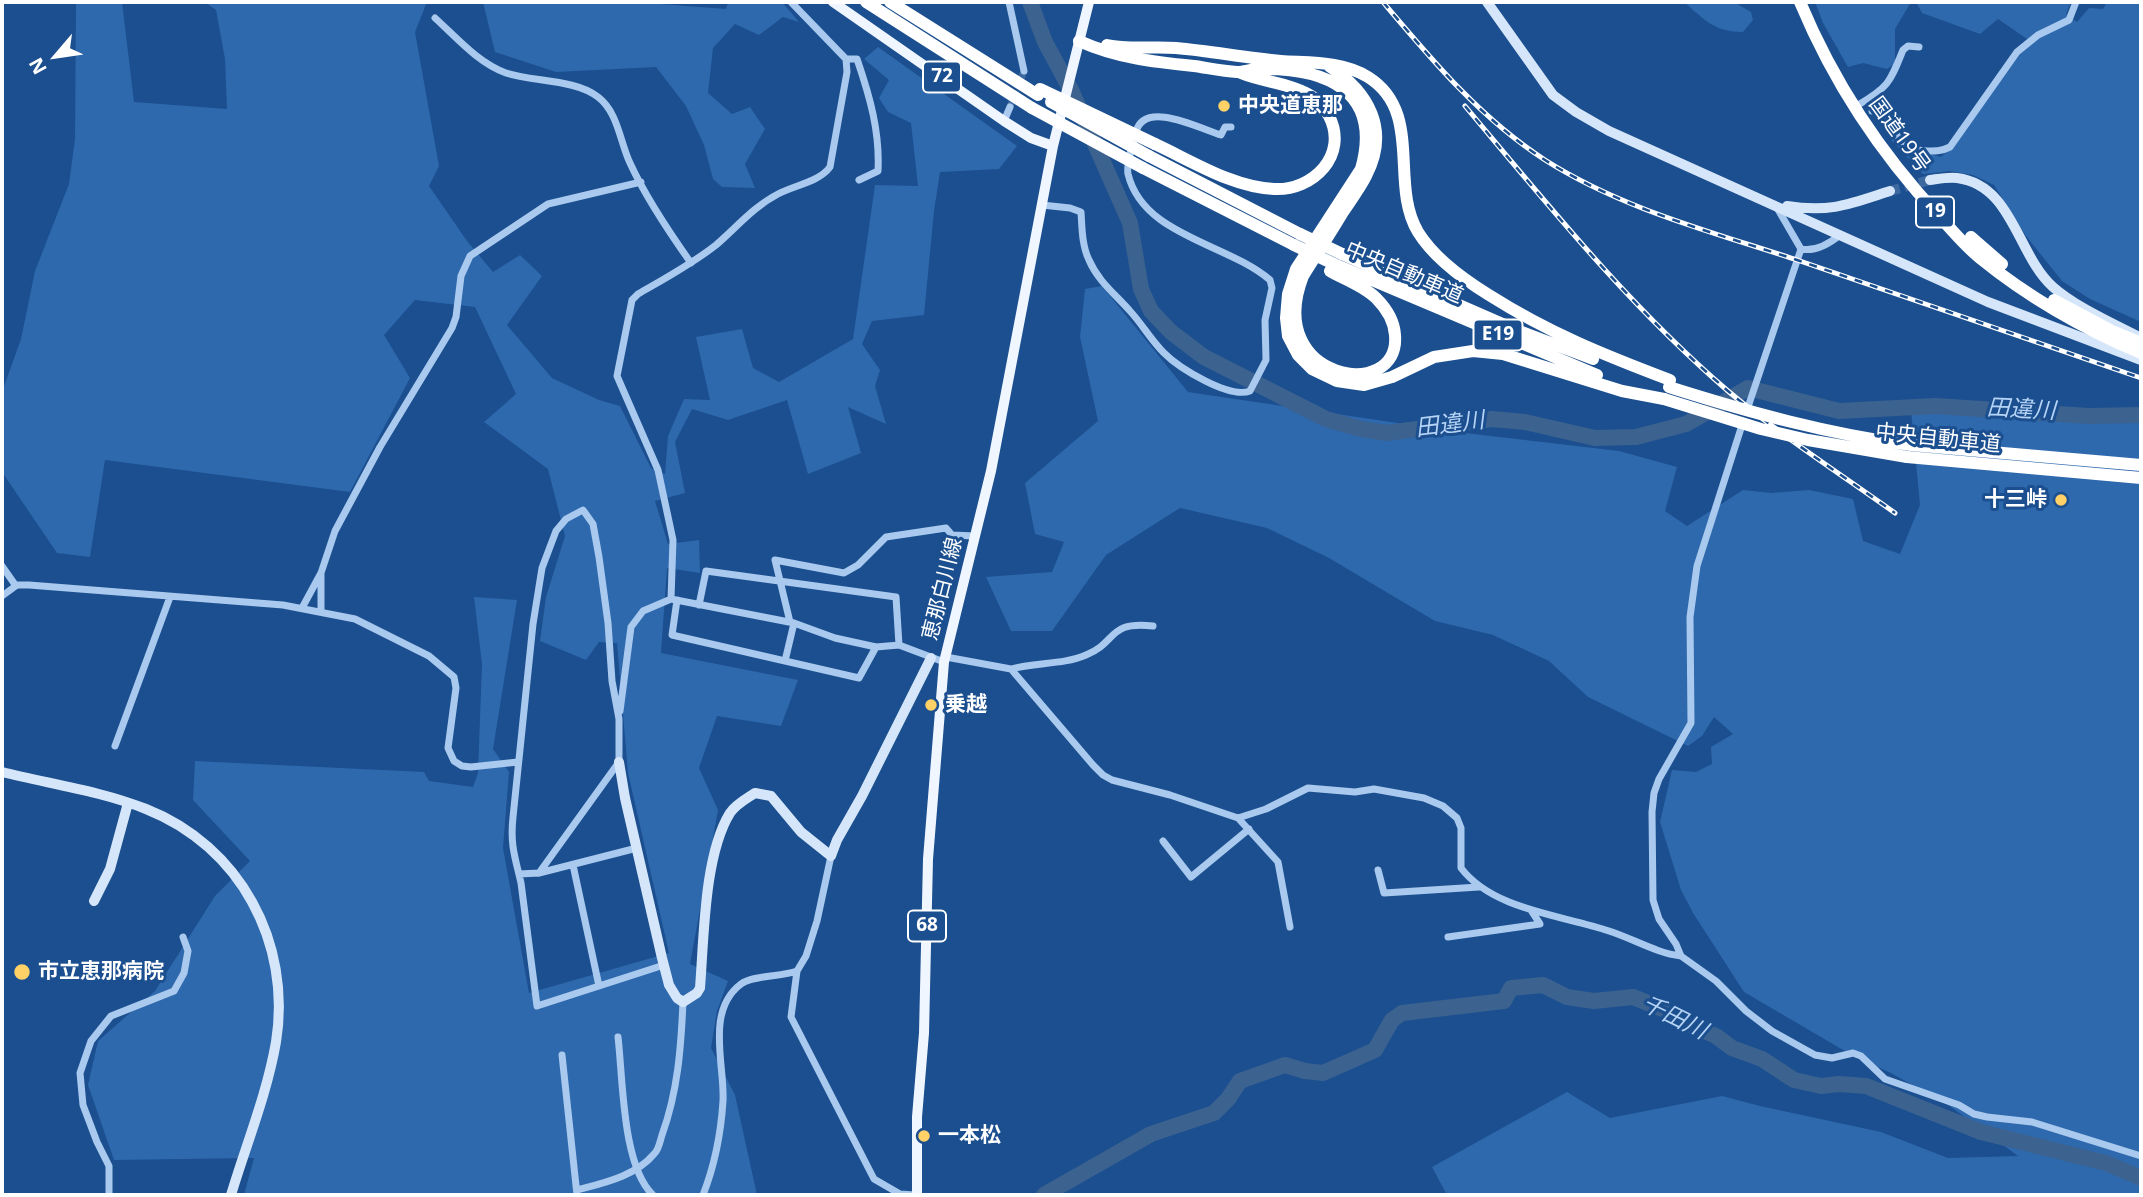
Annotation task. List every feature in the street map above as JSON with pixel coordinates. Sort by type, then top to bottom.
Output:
[{"type":"highway","name":"中央自動車道","points":[[866,2],[1037,97],[1143,168],[1192,195],[1335,263],[1558,360],[1772,418],[1877,440],[1909,451],[2141,465]]},
{"type":"highway","points":[[890,2],[1037,97],[1152,150],[1226,177],[1259,187],[1291,189],[1319,175],[1331,158],[1334,130],[1324,108],[1300,90],[1238,72],[1140,61],[1101,51],[1079,41]]},
{"type":"highway","name":"国道19号","points":[[1802,2],[1839,74],[1879,137],[1940,209],[1982,248],[2046,295],[2141,344]]},
{"type":"highway","name":"国道19号","points":[[1802,2],[1825,56],[1864,124],[1918,194],[1961,239],[1979,257],[2039,300],[2115,342],[2141,353]]},
{"type":"highway","points":[[1079,41],[1127,48],[1173,48],[1264,60],[1326,64],[1354,69],[1371,79],[1386,92],[1401,123],[1409,210],[1422,238],[1451,268],[1473,285],[1539,326],[1668,389]]},
{"type":"highway","points":[[1326,64],[1360,90],[1375,125],[1375,145],[1367,175],[1303,276],[1297,292],[1296,328],[1308,354],[1331,369],[1357,375],[1373,372],[1392,355],[1396,343],[1392,319],[1374,296],[1335,263]]},
{"type":"highway","points":[[1238,72],[1256,68],[1276,69],[1312,73],[1326,78],[1348,91],[1360,108],[1367,134],[1361,169],[1296,270],[1288,293],[1288,336],[1298,355],[1312,369],[1337,381],[1364,385],[1392,377],[1434,357],[1473,351],[1503,354],[1622,391],[1668,389]]},
{"type":"highway","name":"中央自動車道","points":[[1152,150],[1295,243]]},
{"type":"highway","name":"中央自動車道","points":[[1668,389],[1761,429],[1808,440],[2141,478]]},
{"type":"main road","name":"72","points":[[833,2],[1004,121],[1031,138],[1053,146]]},
{"type":"main road","name":"恵那白川線","points":[[916,1195],[917,1117],[924,1033],[928,859],[945,659],[990,471],[1053,146],[1089,2]]},
{"type":"street","points":[[791,2],[846,59],[847,72],[830,167],[825,173],[787,189],[755,208],[691,263],[638,294],[632,300],[617,376],[658,470],[673,540],[672,635],[859,678],[876,647]]},
{"type":"street","points":[[1009,2],[1024,71]]},
{"type":"street","points":[[1487,2],[1544,85],[1565,105],[1609,131],[1988,302],[2141,359]]},
{"type":"street","points":[[1872,111],[1878,111],[1899,139],[1912,149],[1937,151],[1950,147],[2017,52],[2038,35],[2069,20],[2076,2]]},
{"type":"street","points":[[435,18],[483,61],[495,68],[507,73],[581,88],[597,96],[612,114],[630,163],[676,243],[691,263]]},
{"type":"street","points":[[1858,105],[1888,85],[1903,50],[1908,46],[1919,47]]},
{"type":"street","points":[[846,59],[857,60],[872,103],[877,135],[878,172],[859,180]]},
{"type":"street","points":[[1004,121],[1010,107]]},
{"type":"street","points":[[1042,205],[1081,212],[1085,253],[1090,263],[1104,285],[1130,311],[1164,353],[1184,368],[1236,394],[1250,391],[1266,360],[1265,320],[1272,288],[1270,280],[1252,267],[1153,216],[1140,200],[1128,173],[1137,128],[1142,121],[1161,116],[1221,135],[1224,127],[1231,127]]},
{"type":"street","points":[[1930,180],[1955,177],[1980,184],[2001,206],[2034,263],[2053,287],[2094,314],[2141,338]]},
{"type":"street","points":[[302,608],[321,573],[335,531],[367,471],[452,328],[461,276],[470,257],[548,204],[641,182]]},
{"type":"street","points":[[1776,206],[1836,209],[1890,191]]},
{"type":"street","points":[[1776,206],[1801,249],[1697,566],[1690,617],[1693,714],[1691,723],[1659,779],[1653,803],[1653,900],[1659,919],[1681,956],[1716,981],[1746,1011],[1772,1031],[1815,1055],[1832,1058],[1853,1053],[1861,1056],[1885,1079],[1959,1104],[1974,1114],[2032,1122],[2141,1156]]},
{"type":"street","points":[[1835,233],[1828,218],[1836,209]]},
{"type":"street","points":[[1801,249],[1810,250],[1830,243],[1835,233]]},
{"type":"street","points":[[619,719],[612,681],[599,557],[593,524],[583,510],[566,519],[556,531],[542,568],[533,624],[511,836],[513,856],[519,874],[537,1006],[664,965]]},
{"type":"street","points":[[785,661],[792,623],[775,560],[844,573],[859,565],[886,537],[946,528],[952,534],[975,536]]},
{"type":"street","points":[[2,566],[16,586]]},
{"type":"street","points":[[699,605],[706,571],[896,597],[900,645]]},
{"type":"street","points":[[321,573],[321,612]]},
{"type":"street","points":[[2,596],[16,586],[29,585],[170,597],[200,597],[302,608],[355,619],[429,656],[454,677],[456,688],[448,748],[454,761],[471,767],[518,762]]},
{"type":"street","points":[[115,746],[170,597]]},
{"type":"street","points":[[683,1002],[669,985],[636,848],[620,762],[619,719],[631,627],[643,611],[674,600],[792,623],[835,638],[876,647],[900,645],[931,658],[1011,669],[1086,655],[1118,630],[1135,625],[1153,626]]},
{"type":"street","points":[[916,1195],[900,1194],[874,1179],[792,1017],[797,971],[806,956],[817,921],[837,840],[863,796],[931,658]]},
{"type":"street","points":[[1011,669],[1103,775],[1238,818],[1278,862],[1290,927]]},
{"type":"street","points":[[539,873],[620,762]]},
{"type":"street","points":[[2,772],[128,803],[166,818],[213,850],[252,900],[272,948],[279,1007],[276,1041],[230,1195]]},
{"type":"street","points":[[1238,818],[1266,809],[1308,788],[1355,792],[1374,789],[1424,799],[1443,806],[1457,818],[1461,828],[1461,868],[1479,887],[1531,910],[1601,929],[1668,955],[1681,956]]},
{"type":"street","points":[[683,1002],[700,988],[714,856],[724,826],[737,804],[755,793],[771,796],[801,832],[831,856]]},
{"type":"street","points":[[94,901],[110,869],[128,803]]},
{"type":"street","points":[[1163,841],[1191,877],[1249,829]]},
{"type":"street","points":[[519,874],[539,873],[636,848]]},
{"type":"street","points":[[573,864],[599,986]]},
{"type":"street","points":[[1378,870],[1384,893],[1479,887]]},
{"type":"street","points":[[1448,937],[1540,924],[1531,910]]},
{"type":"street","points":[[109,1195],[109,1166],[83,1105],[80,1073],[91,1041],[111,1016],[174,991],[184,973],[188,951],[183,937]]},
{"type":"street","points":[[703,1195],[717,1143],[723,1101],[718,1040],[728,1000],[743,982],[797,971]]},
{"type":"street","points":[[562,1055],[577,1192],[636,1170],[656,1153],[669,1117],[677,1082],[683,1002]]},
{"type":"street","points":[[618,1037],[629,1144],[636,1170],[653,1195]]},
{"type":"shaded area","points":[[76,2],[122,2],[134,102],[227,109],[225,59],[216,10],[205,2],[427,2],[415,32],[439,166],[429,186],[467,241],[493,272],[520,255],[542,276],[507,325],[552,378],[599,400],[620,406],[651,468],[665,474],[668,436],[684,399],[710,400],[696,337],[742,329],[753,368],[779,382],[853,339],[875,185],[918,186],[911,123],[888,112],[879,98],[889,80],[864,59],[878,47],[1017,146],[999,169],[940,172],[924,315],[872,321],[862,344],[880,370],[875,386],[886,424],[848,407],[861,453],[808,474],[787,400],[728,420],[692,409],[675,442],[685,493],[655,501],[668,544],[699,540],[700,573],[667,568],[661,653],[798,680],[781,726],[717,716],[699,768],[718,810],[690,964],[728,981],[717,1011],[711,1048],[735,1095],[757,1195],[244,1195],[254,1158],[114,1160],[88,1085],[98,1041],[155,991],[215,896],[250,861],[193,800],[195,761],[424,772],[429,781],[473,787],[478,773],[482,664],[474,597],[517,600],[493,749],[509,772],[503,848],[529,993],[669,953],[628,773],[617,643],[599,642],[586,660],[540,641],[546,597],[565,536],[548,469],[484,422],[516,394],[475,307],[415,300],[384,335],[410,378],[350,492],[105,460],[90,557],[57,553],[2,472],[2,392],[21,339],[35,271],[69,184],[75,139]]},
{"type":"shaded area","points":[[483,2],[634,2],[726,9],[728,2],[782,2],[799,22],[783,17],[759,35],[735,24],[713,48],[708,93],[732,114],[750,107],[765,129],[745,164],[755,188],[722,187],[713,179],[704,145],[686,106],[656,67],[556,72],[495,52]]},
{"type":"shaded area","points":[[1684,2],[1734,2],[1751,12],[1753,20],[1743,32],[1724,30],[1710,24]]},
{"type":"shaded area","points":[[1815,2],[1911,2],[1895,29],[1895,64],[1887,69],[1863,63],[1848,67],[1823,23]]},
{"type":"shaded area","points":[[1916,2],[2071,2],[2066,14],[2077,22],[2089,8],[2103,9],[2107,2],[2141,2],[2141,322],[2090,299],[2062,281],[2026,236],[1994,185],[1973,175],[1950,171],[1923,174],[1891,140],[1895,138],[1920,158],[1927,153],[1941,157],[1951,148],[2018,56],[2027,39],[1998,19],[1980,34],[1922,13]]},
{"type":"shaded area","points":[[1102,286],[1188,392],[1465,433],[1619,451],[1677,467],[1665,511],[1687,526],[1743,490],[1771,493],[1809,490],[1853,499],[1863,541],[1900,554],[1920,505],[1911,410],[2092,422],[2141,421],[2141,1195],[1447,1195],[1432,1167],[1567,1092],[1610,1118],[1722,1096],[1881,1132],[1948,1158],[2018,1156],[1951,1107],[1891,1073],[1855,1057],[1744,992],[1681,890],[1660,822],[1672,770],[1696,772],[1712,764],[1711,747],[1733,734],[1714,717],[1702,736],[1688,746],[1588,697],[1549,661],[1493,635],[1435,621],[1329,558],[1267,528],[1180,508],[1106,555],[1052,631],[1011,631],[986,577],[1052,572],[1064,542],[1035,534],[1025,483],[1098,421],[1080,337],[1085,289]]},
{"type":"waterway","name":"田違川","points":[[1030,2],[1045,42],[1072,92],[1130,223],[1141,289],[1151,311],[1171,332],[1204,357],[1326,419],[1387,433],[1492,419],[1525,422],[1595,438],[1636,437],[1686,424],[1748,388],[1839,411],[1935,406],[2089,416],[2141,415]]},
{"type":"waterway","name":"千田川","points":[[1044,1195],[1151,1134],[1214,1113],[1240,1081],[1285,1065],[1323,1073],[1375,1050],[1392,1020],[1402,1013],[1504,1001],[1511,988],[1543,985],[1567,997],[1594,1001],[1633,997],[1670,1012],[1688,1024],[1716,1036],[1732,1048],[1762,1059],[1794,1080],[1821,1086],[1866,1086],[1981,1132],[2106,1163],[2141,1178]]},
{"type":"tunnel","points":[[1010,107],[1024,71]]},
{"type":"tunnel","points":[[1890,191],[1930,180]]},
{"type":"railway","points":[[1383,2],[1478,107],[1521,144],[1575,178],[1670,218],[2141,378]]},
{"type":"railway","points":[[1465,106],[1590,254],[1657,325],[1728,391],[1768,423],[1895,513]]},
{"type":"place","name":"中央道恵那","points":[[1224,106]]},
{"type":"place","name":"十三峠","points":[[2061,500]]},
{"type":"place","name":"乗越","points":[[931,705]]},
{"type":"place","name":"市立恵那病院","points":[[22,972]]},
{"type":"place","name":"一本松","points":[[924,1136]]}]
